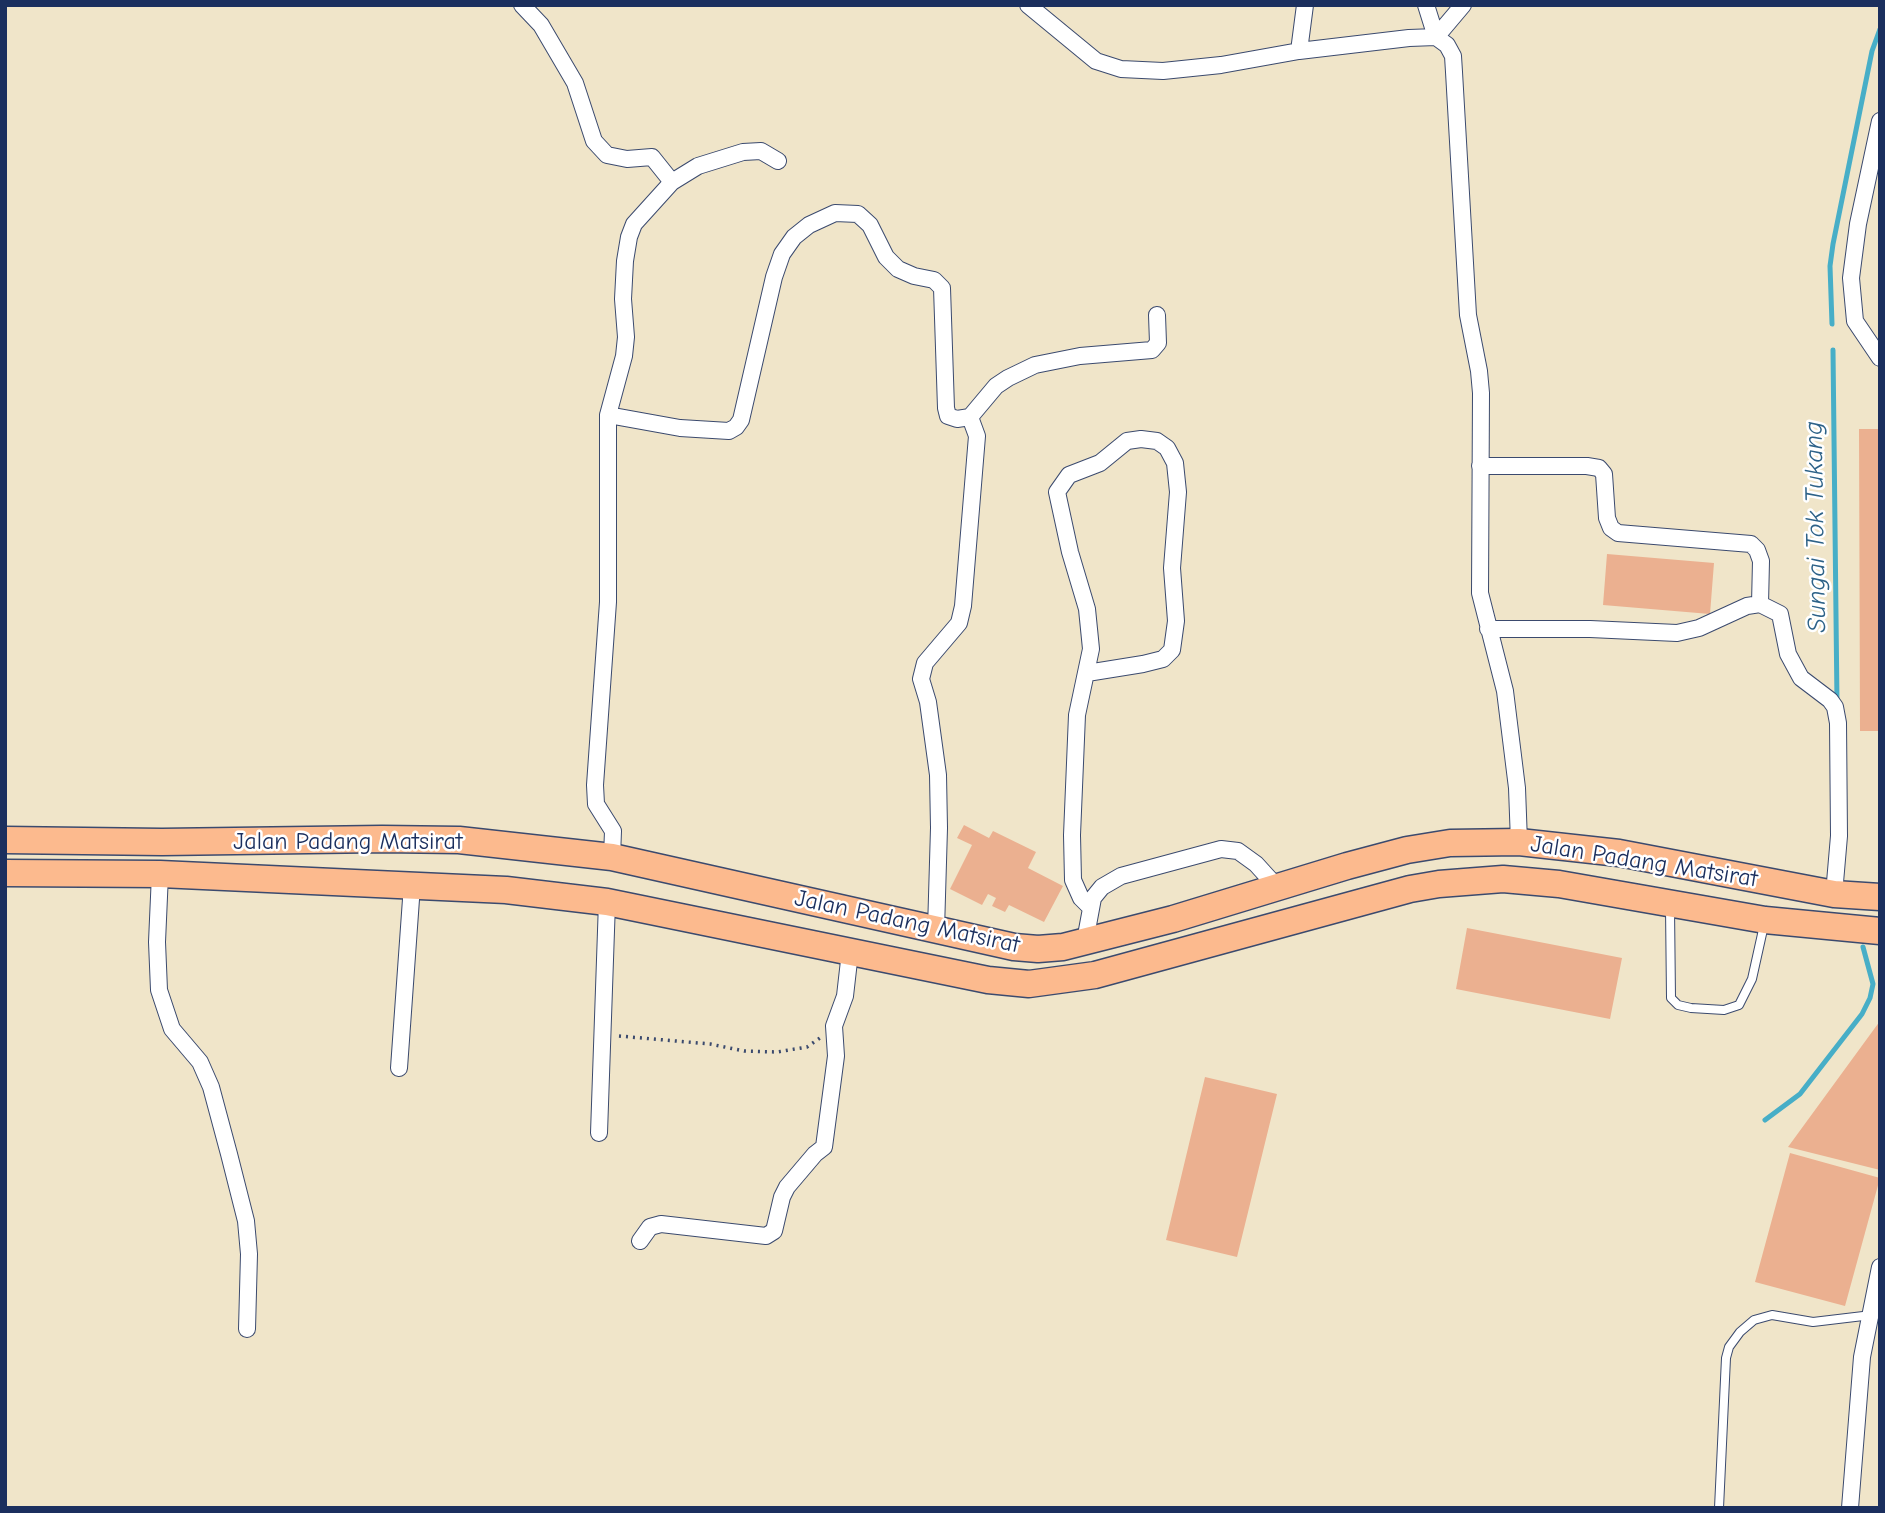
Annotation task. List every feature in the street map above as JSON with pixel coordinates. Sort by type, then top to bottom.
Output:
[{"type":"main road","name":"Jalan Padang Matsirat","points":[[5,840],[459,840],[612,857],[1014,947],[1063,947],[1173,919],[1276,886],[1407,850],[1450,843],[1518,842],[1619,853],[1834,894],[1880,897]]},
{"type":"main road","points":[[607,901],[612,857]]},
{"type":"main road","name":"Jalan Padang Matsirat","points":[[5,873],[160,874],[506,890],[607,901],[988,980],[1029,984],[1095,975],[1410,889],[1503,879],[1559,884],[1765,920],[1880,931]]},
{"type":"street","points":[[522,5],[541,25],[575,83],[594,141],[607,155],[627,159],[652,157],[672,182]]},
{"type":"street","points":[[1028,5],[1096,61],[1121,69],[1163,71],[1221,65],[1299,51],[1436,37],[1463,5]]},
{"type":"street","points":[[1299,51],[1306,5]]},
{"type":"street","points":[[1426,5],[1436,37],[1447,45],[1453,56],[1468,315],[1481,393],[1480,593],[1505,691],[1517,788],[1518,842]]},
{"type":"street","points":[[1879,125],[1858,225],[1851,278],[1855,321],[1880,358]]},
{"type":"street","points":[[612,857],[613,831],[596,804],[595,785],[608,602],[608,415],[624,356],[626,337],[623,299],[628,237],[634,224],[672,182],[698,166],[743,152],[761,151],[778,161]]},
{"type":"street","points":[[608,415],[680,428],[729,431],[736,427],[741,420],[774,277],[782,254],[794,237],[809,225],[835,213],[858,214],[870,225],[886,257],[898,269],[934,280],[942,288],[946,408],[948,416],[957,419],[970,417],[996,386],[1035,365],[1080,356],[1152,350],[1158,344],[1157,315]]},
{"type":"street","points":[[936,930],[939,828],[937,775],[928,702],[921,679],[925,663],[959,623],[963,606],[977,436],[970,417]]},
{"type":"street","points":[[1087,673],[1163,659],[1172,650],[1176,621],[1172,568],[1178,492],[1175,463],[1167,448],[1157,441],[1127,441],[1100,463],[1069,475],[1057,492],[1070,552],[1087,609],[1091,649],[1076,715],[1073,880],[1081,898],[1091,908]]},
{"type":"street","points":[[1480,466],[1599,468],[1604,474],[1607,518],[1611,528],[1618,533],[1751,544],[1757,550],[1760,561],[1760,604]]},
{"type":"street","points":[[1488,629],[1590,629],[1677,633],[1699,628],[1728,613],[1760,604],[1780,614],[1788,654],[1801,678],[1835,707],[1838,723],[1839,836],[1834,894]]},
{"type":"street","points":[[1086,941],[1093,898],[1102,887],[1121,876],[1221,849],[1238,851],[1256,863],[1276,886]]},
{"type":"street","points":[[160,874],[157,942],[159,990],[172,1029],[200,1062],[211,1087],[229,1154],[246,1221],[249,1254],[247,1329]]},
{"type":"street","points":[[399,1068],[412,885]]},
{"type":"street","points":[[599,1133],[607,901]]},
{"type":"street","points":[[640,1241],[650,1227],[661,1224],[766,1236],[774,1231],[787,1187],[824,1147],[836,1056],[834,1026],[845,996],[850,952]]},
{"type":"street","points":[[1850,1508],[1862,1357],[1874,1314],[1880,1267]]},
{"type":"lane","points":[[1670,902],[1671,998],[1678,1005],[1691,1008],[1724,1010],[1739,1005],[1752,979],[1765,920]]},
{"type":"lane","points":[[1719,1508],[1726,1359],[1729,1347],[1740,1332],[1754,1320],[1772,1315],[1813,1322],[1874,1314]]},
{"type":"path","points":[[603,1034],[777,1052],[807,1048],[834,1026]]},
{"type":"building","points":[[1859,429],[1880,429],[1880,731],[1860,731]]},
{"type":"building","points":[[1607,554],[1714,563],[1710,614],[1603,605]]},
{"type":"building","points":[[964,825],[989,838],[993,831],[1036,852],[1028,868],[1063,886],[1044,922],[1009,905],[1005,912],[992,906],[996,898],[988,894],[982,905],[950,889],[972,845],[957,838]]},
{"type":"building","points":[[1467,928],[1622,958],[1610,1019],[1456,989]]},
{"type":"building","points":[[1880,1021],[1880,1170],[1788,1147]]},
{"type":"building","points":[[1205,1077],[1277,1094],[1237,1257],[1166,1240]]},
{"type":"building","points":[[1790,1153],[1880,1178],[1845,1306],[1755,1282]]},
{"type":"waterway","name":"Sungai Tok Tukang","points":[[1832,324],[1830,266],[1833,244],[1872,51],[1880,29]]},
{"type":"waterway","name":"Sungai Tok Tukang","points":[[1833,350],[1837,703]]},
{"type":"waterway","name":"Sungai Tok Tukang","points":[[1765,1120],[1800,1094],[1862,1014],[1873,984],[1863,947]]}]
